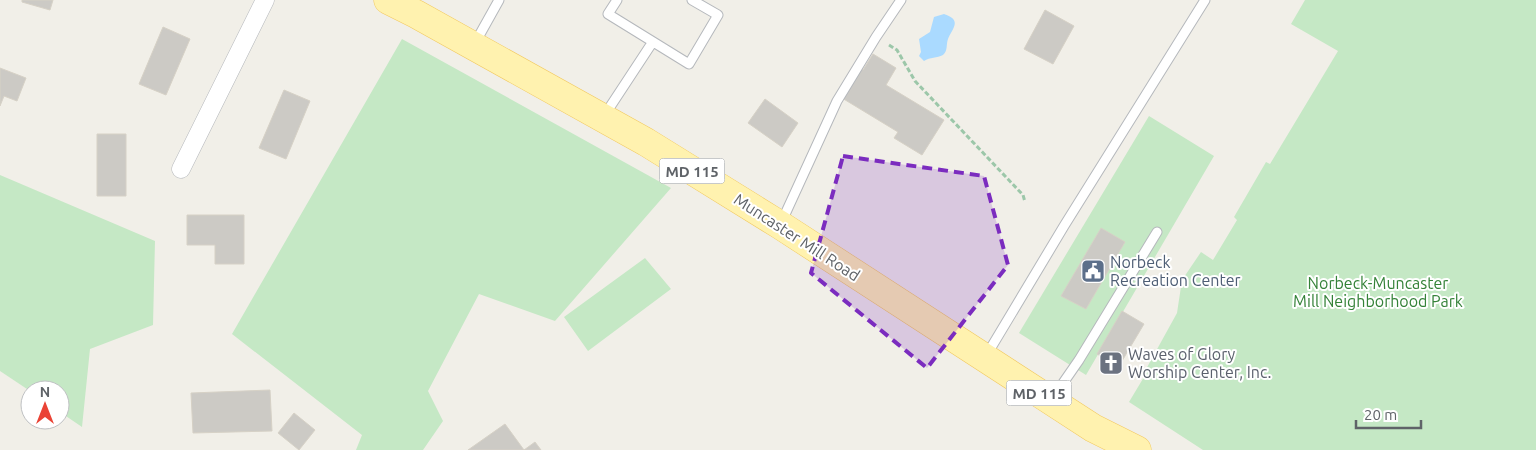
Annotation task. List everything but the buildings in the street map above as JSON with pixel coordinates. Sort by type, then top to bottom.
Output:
[{"type":"main road","name":"Muncaster Mill Road","points":[[388,0],[646,142],[780,225],[985,358],[1050,401],[1100,439],[1137,450]]},
{"type":"street","points":[[182,169],[265,0]]},
{"type":"lane","points":[[474,46],[499,0]]},
{"type":"lane","points":[[617,0],[608,14],[689,64],[718,15],[692,0]]},
{"type":"lane","points":[[780,225],[837,101],[901,0]]},
{"type":"lane","points":[[985,358],[1064,226],[1205,0]]},
{"type":"lane","points":[[602,118],[652,42]]},
{"type":"lane","points":[[1050,401],[1079,360],[1157,232]]},
{"type":"path","points":[[876,37],[897,50],[915,81],[1023,195],[1025,202]]},
{"type":"highlighted area","points":[[843,156],[984,176],[1008,265],[927,368],[811,273]]},
{"type":"green space","name":"Norbeck-Muncaster Mill Neighborhood Park","points":[[1305,0],[1536,0],[1536,450],[1203,450],[1129,402],[1147,372],[1145,371],[1177,313],[1182,280],[1201,252],[1213,260],[1237,220],[1234,217],[1266,162],[1270,164],[1338,51],[1291,24]]},
{"type":"green space","points":[[402,39],[671,188],[555,321],[479,294],[428,391],[443,421],[423,450],[356,450],[362,435],[232,334]]},
{"type":"green space","points":[[1149,116],[1214,156],[1086,375],[1019,333]]},
{"type":"green space","points":[[0,175],[155,241],[153,325],[90,349],[82,427],[70,419],[70,380],[20,380],[20,384],[0,371]]},
{"type":"green space","points":[[645,258],[671,289],[588,351],[564,317]]},
{"type":"water","points":[[944,14],[950,16],[955,22],[948,39],[946,52],[943,55],[924,61],[919,56],[921,52],[919,39],[930,32],[934,17]]},
{"type":"place","name":"Norbeck Recreation Center","points":[[1093,271]]},
{"type":"place","name":"Waves of Glory Worship Center, Inc.","points":[[1111,363]]}]
